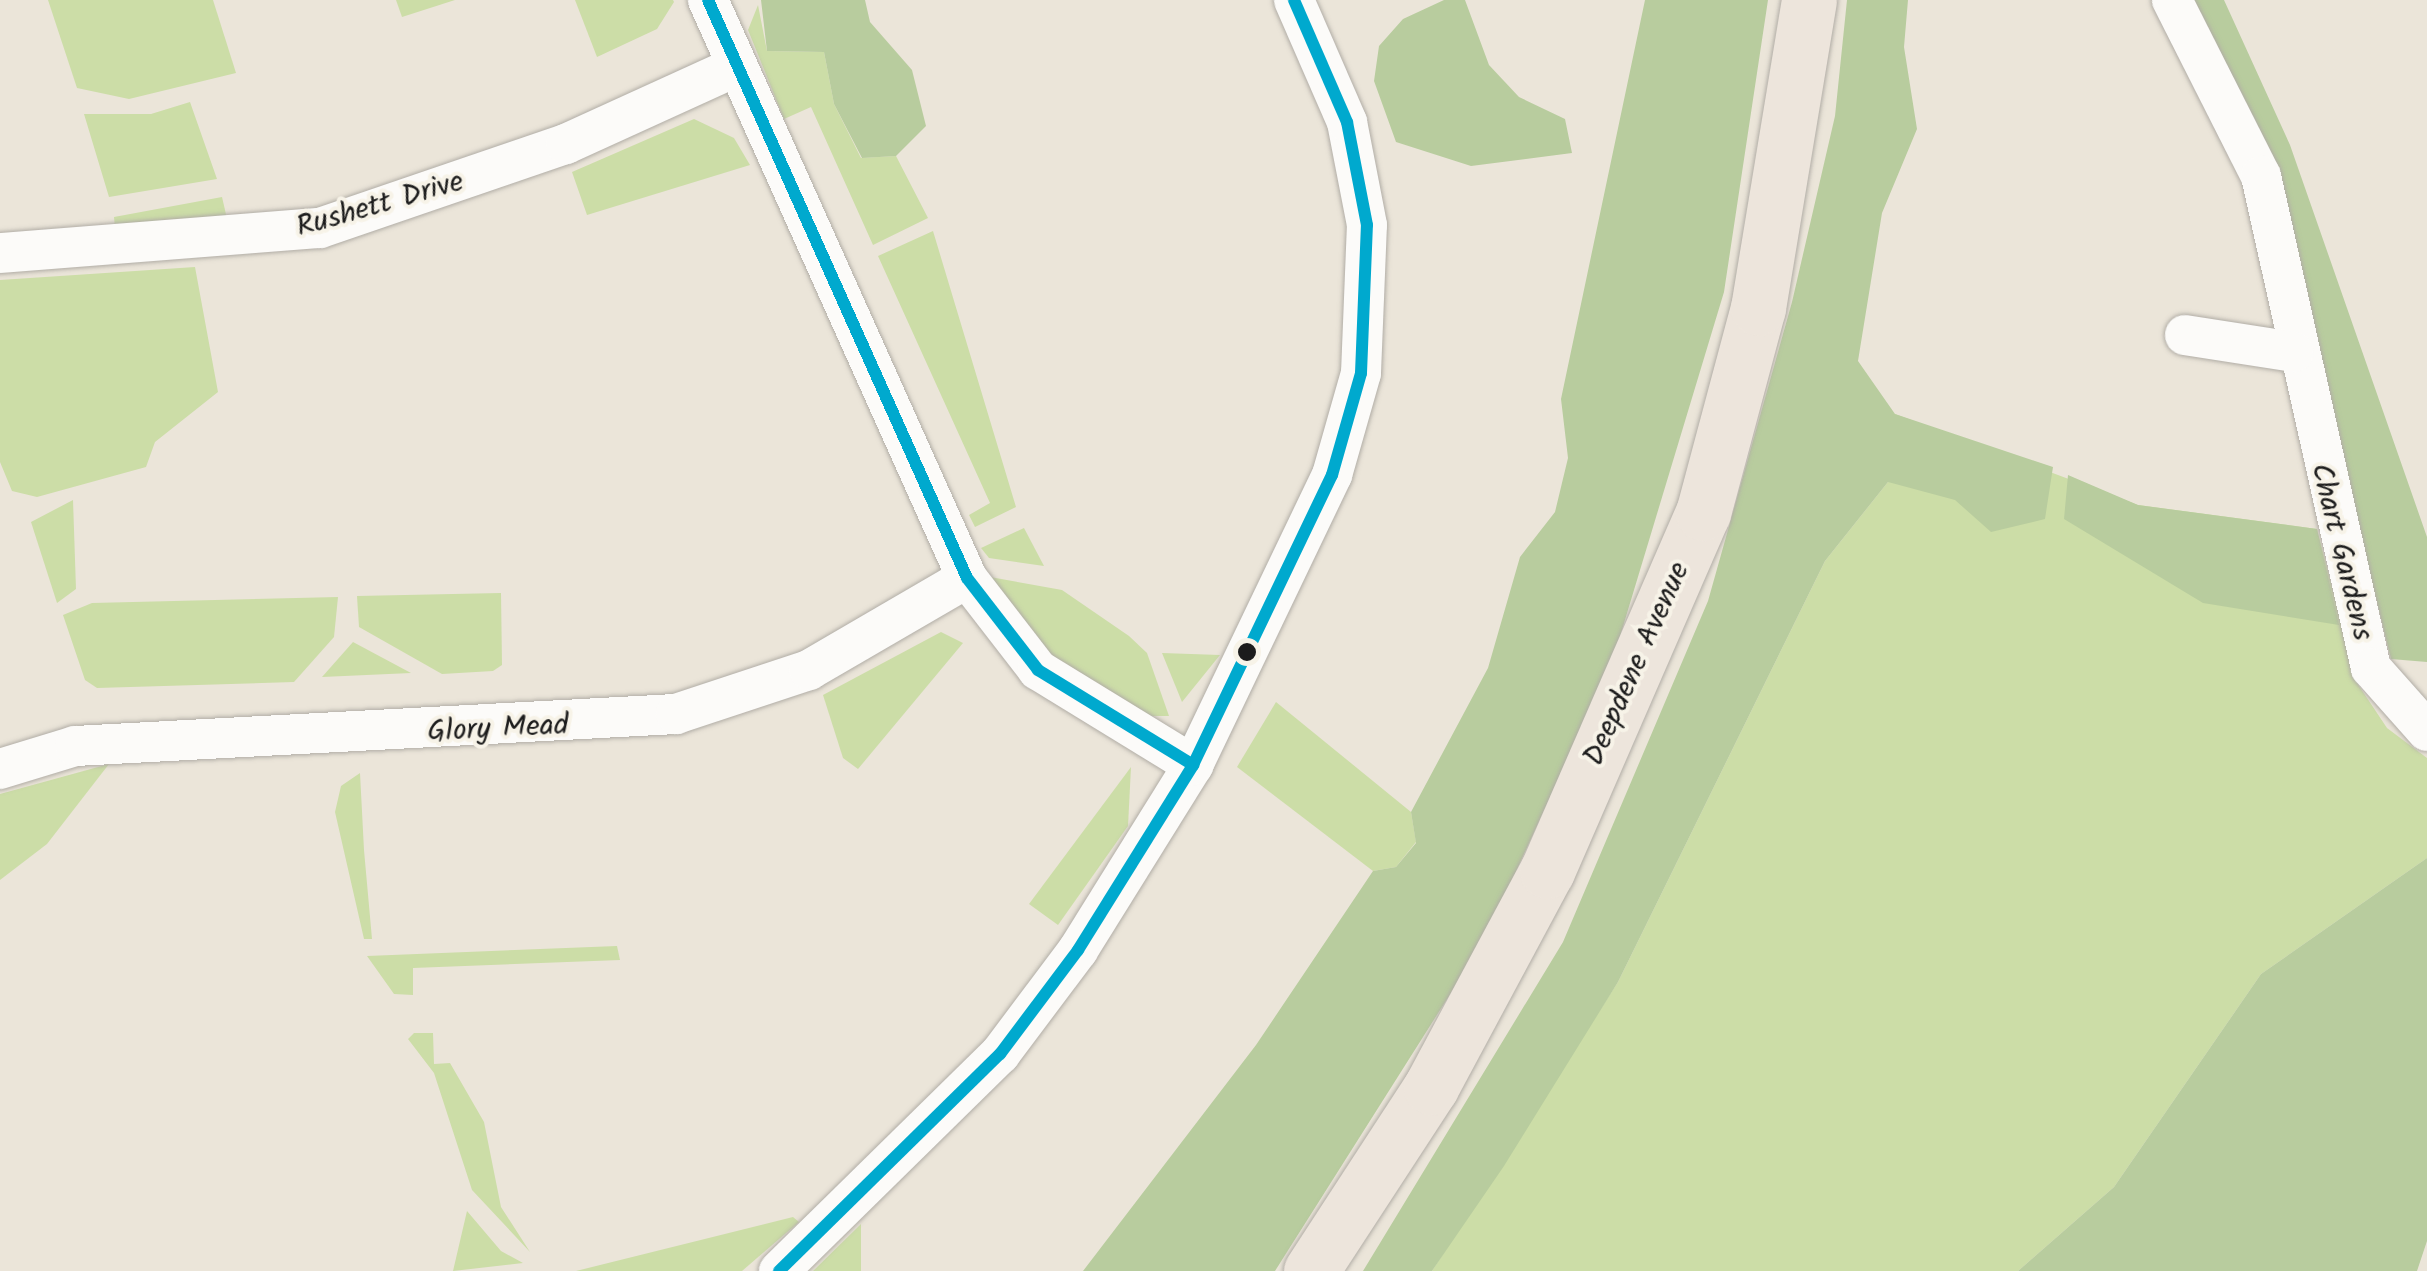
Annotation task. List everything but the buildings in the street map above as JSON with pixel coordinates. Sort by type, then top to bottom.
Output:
[{"type":"highway","name":"Deepdene Avenue","points":[[1312,1271],[1431,1087],[1547,870],[1702,514],[1758,308],[1809,0]]},
{"type":"street","points":[[708,0],[967,578],[1038,670],[1193,765]]},
{"type":"street","points":[[779,1271],[1000,1054],[1193,765],[1299,553],[1361,374],[1367,225],[1347,122],[1294,0]]},
{"type":"street","name":"Chart Gardens","points":[[2172,0],[2261,176],[2294,352],[2371,668],[2427,731]]},
{"type":"street","name":"Rushett Drive","points":[[0,253],[320,228],[566,144],[737,66]]},
{"type":"street","points":[[2185,335],[2294,352]]},
{"type":"street","name":"Glory Mead","points":[[0,770],[75,746],[676,714],[809,670],[967,578]]},
{"type":"green space","points":[[48,0],[213,0],[236,73],[129,99],[77,88]]},
{"type":"green space","points":[[396,0],[455,0],[402,17]]},
{"type":"green space","points":[[575,0],[674,2],[657,29],[597,57]]},
{"type":"green space","points":[[761,0],[865,0],[870,22],[912,70],[926,126],[896,156],[862,158],[834,104],[824,52],[767,51]]},
{"type":"green space","points":[[1444,0],[1465,0],[1489,65],[1519,97],[1565,119],[1572,153],[1471,166],[1396,142],[1374,81],[1379,46],[1403,19]]},
{"type":"green space","points":[[1645,0],[1768,0],[1724,292],[1618,643],[1551,795],[1485,939],[1275,1271],[1083,1271],[1256,1045],[1373,871],[1396,867],[1416,843],[1411,812],[1488,668],[1520,557],[1555,512],[1568,458],[1561,399]]},
{"type":"green space","points":[[1847,0],[1908,0],[1904,47],[1917,129],[1882,213],[1858,361],[1895,414],[2053,467],[2045,519],[1991,532],[1955,500],[1888,482],[1825,561],[1618,982],[1504,1166],[1432,1271],[1363,1271],[1563,942],[1708,601],[1792,302],[1835,116]]},
{"type":"green space","points":[[2193,0],[2224,0],[2290,145],[2427,537],[2427,662],[2391,659],[2266,154]]},
{"type":"green space","points":[[758,5],[767,51],[824,52],[834,104],[861,158],[896,156],[928,218],[873,245],[811,107],[784,119],[748,30]]},
{"type":"green space","points":[[190,102],[217,179],[109,197],[84,114],[151,114]]},
{"type":"green space","points":[[694,119],[734,138],[750,165],[587,215],[572,172]]},
{"type":"green space","points":[[222,197],[228,223],[115,228],[114,217]]},
{"type":"green space","points":[[933,231],[1016,507],[975,527],[969,515],[990,503],[878,256]]},
{"type":"green space","points":[[195,267],[218,392],[155,442],[146,467],[37,497],[12,491],[0,462],[0,280]]},
{"type":"green space","points":[[1895,414],[2138,505],[2317,529],[2357,683],[2387,728],[2427,758],[2427,858],[2261,974],[2114,1187],[2018,1271],[1432,1271],[1618,982],[1825,561],[1888,482]]},
{"type":"green space","points":[[2068,475],[2138,505],[2317,529],[2339,625],[2203,603],[2064,519]]},
{"type":"green space","points":[[73,500],[76,589],[57,603],[31,522]]},
{"type":"green space","points":[[1024,528],[1044,566],[989,558],[981,548]]},
{"type":"green space","points":[[990,577],[1062,590],[1129,636],[1147,653],[1169,716],[1150,716],[1054,658]]},
{"type":"green space","points":[[501,593],[502,665],[493,671],[442,674],[359,627],[357,596]]},
{"type":"green space","points":[[338,597],[334,637],[294,682],[97,688],[85,680],[63,615],[92,603]]},
{"type":"green space","points":[[941,632],[963,643],[858,769],[843,758],[823,695]]},
{"type":"green space","points":[[353,642],[411,673],[322,677]]},
{"type":"green space","points":[[1162,653],[1220,655],[1182,702]]},
{"type":"green space","points":[[1276,702],[1411,812],[1416,842],[1396,867],[1373,871],[1237,767]]},
{"type":"green space","points":[[109,764],[47,844],[0,880],[0,794]]},
{"type":"green space","points":[[1131,767],[1128,826],[1058,925],[1029,904]]},
{"type":"green space","points":[[360,773],[372,939],[364,939],[335,812],[341,786]]},
{"type":"green space","points":[[2427,858],[2427,1241],[2417,1271],[2018,1271],[2114,1187],[2261,974]]},
{"type":"green space","points":[[617,946],[620,960],[413,968],[413,995],[394,994],[367,956]]},
{"type":"green space","points":[[414,1033],[433,1033],[434,1064],[450,1063],[484,1122],[501,1207],[530,1252],[472,1190],[434,1073],[408,1039]]},
{"type":"green space","points":[[467,1211],[501,1251],[523,1263],[453,1271]]},
{"type":"green space","points":[[793,1217],[799,1222],[742,1271],[576,1271]]},
{"type":"green space","points":[[861,1224],[861,1271],[813,1271]]},
{"type":"transit line","points":[[708,0],[967,578],[1038,670],[1193,765]]},
{"type":"transit line","points":[[779,1271],[1000,1054],[1078,950],[1193,765],[1332,475],[1361,373],[1367,225],[1347,122],[1294,0]]}]
